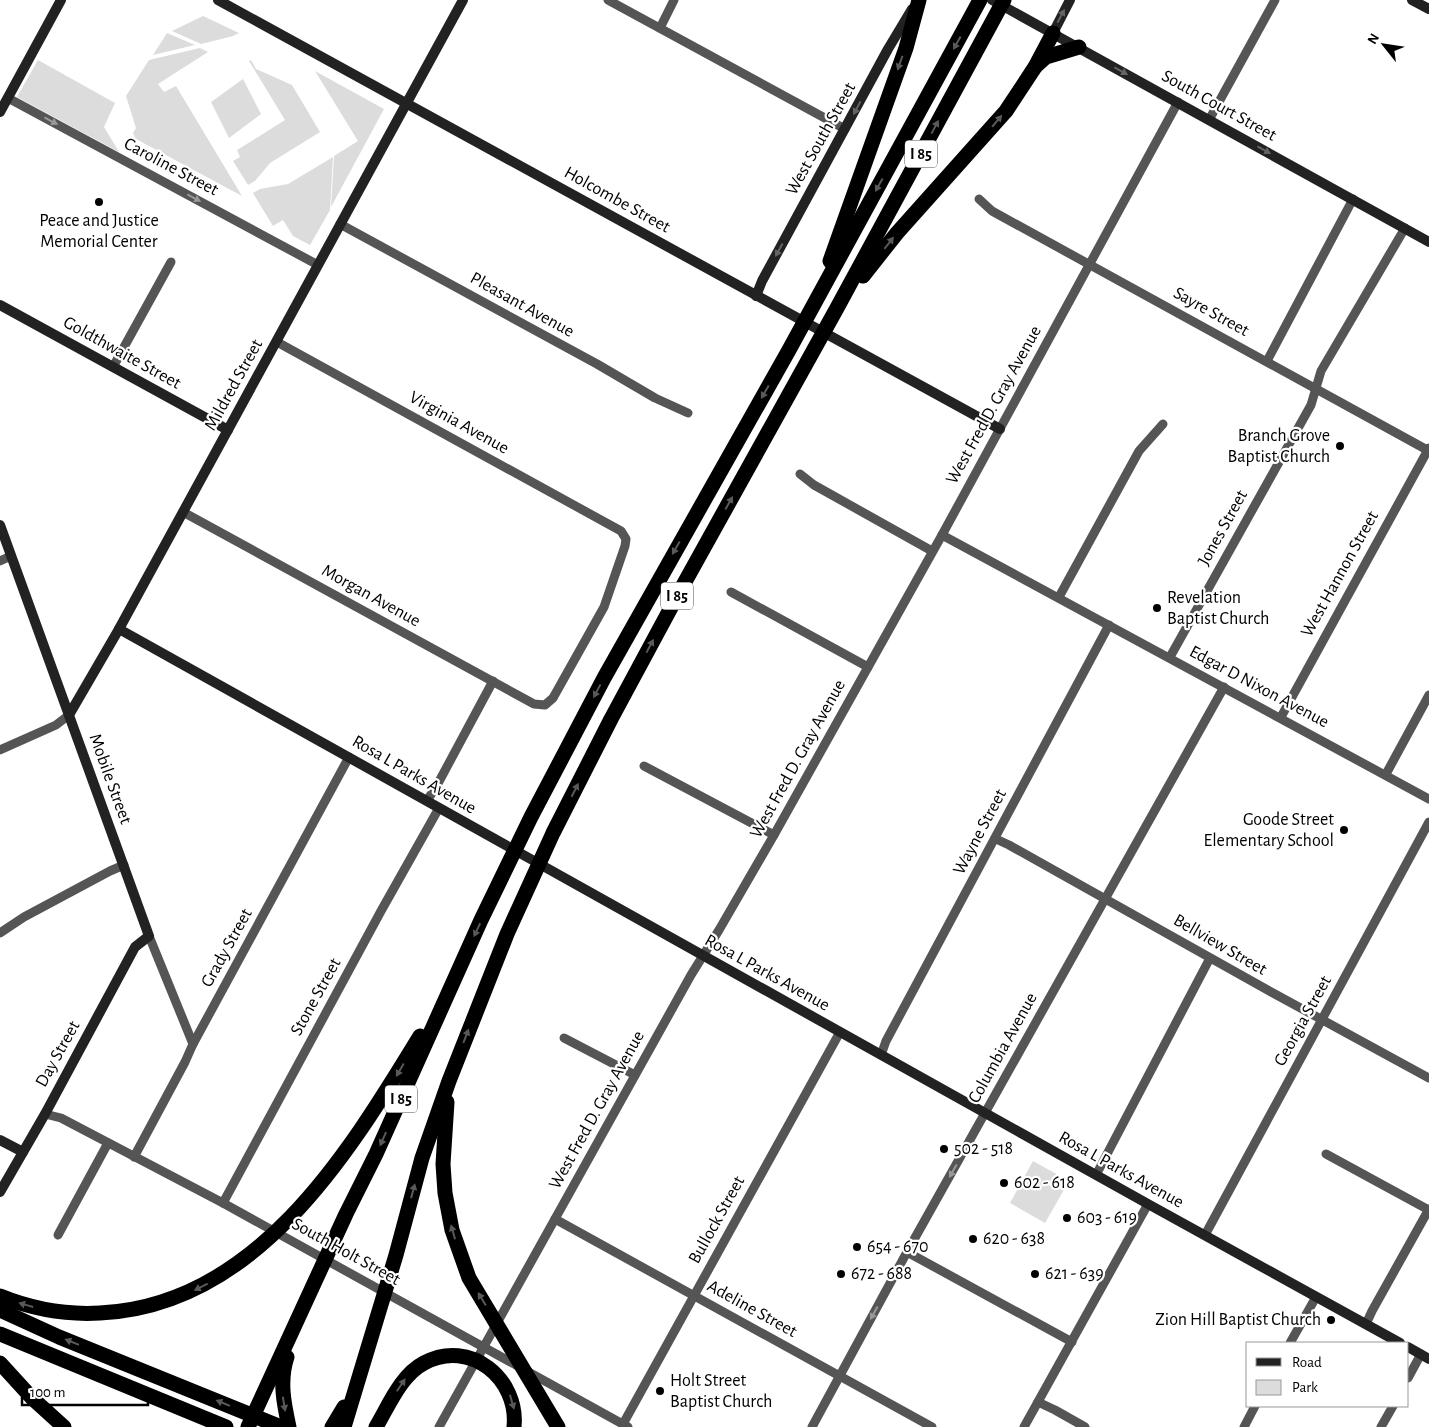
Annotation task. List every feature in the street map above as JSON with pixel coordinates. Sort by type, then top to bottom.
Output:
[{"type":"highway","points":[[818,298],[843,220],[906,48],[918,0]]},
{"type":"highway","name":"I 85","points":[[304,1306],[376,1154],[530,817],[649,596],[818,298],[980,0]]},
{"type":"highway","name":"I 85","points":[[358,1382],[396,1255],[422,1158],[449,1081],[507,934],[553,833],[611,719],[681,589],[808,361],[1004,0]]},
{"type":"highway","points":[[837,308],[897,233],[1006,111],[1035,68],[1052,33]]},
{"type":"highway","points":[[1035,68],[1046,57],[1079,47]]},
{"type":"highway","points":[[0,1296],[34,1307],[65,1312],[127,1311],[157,1304],[186,1293],[214,1280],[242,1261],[306,1199],[333,1168],[368,1120],[453,983]]},
{"type":"highway","points":[[449,1081],[443,1164],[445,1194],[452,1230],[469,1278],[555,1421]]},
{"type":"highway","points":[[248,1427],[304,1306]]},
{"type":"highway","points":[[289,1427],[282,1390],[284,1368],[304,1306]]},
{"type":"highway","points":[[0,1310],[59,1337],[274,1424]]},
{"type":"highway","points":[[0,1334],[226,1427]]},
{"type":"highway","points":[[376,1427],[400,1386],[412,1372],[424,1363],[454,1356],[470,1359],[487,1366],[501,1380],[511,1396],[514,1409],[514,1427]]},
{"type":"highway","points":[[0,1363],[32,1398],[64,1427]]},
{"type":"highway","points":[[332,1427],[358,1382]]},
{"type":"highway","points":[[344,1427],[358,1382]]},
{"type":"highway","points":[[32,1398],[50,1427]]},
{"type":"street","points":[[0,112],[61,0]]},
{"type":"street","name":"Holcombe Street","points":[[218,0],[1000,429]]},
{"type":"street","name":"Mildred Street","points":[[0,750],[56,726],[69,715],[119,629],[463,0]]},
{"type":"street","points":[[608,0],[845,129]]},
{"type":"street","points":[[660,28],[674,0]]},
{"type":"street","name":"West South Street","points":[[756,296],[762,281],[888,50],[918,0]]},
{"type":"street","name":"South Court Street","points":[[992,0],[1429,242]]},
{"type":"street","points":[[1052,33],[1070,0]]},
{"type":"street","points":[[1210,120],[1275,0]]},
{"type":"street","points":[[1412,0],[1429,9]]},
{"type":"street","name":"Caroline Street","points":[[8,98],[318,265]]},
{"type":"street","name":"West Fred D. Gray Avenue","points":[[439,1427],[635,1075],[774,835],[942,534],[1178,102]]},
{"type":"street","name":"Sayre Street","points":[[979,198],[992,211],[1429,450]]},
{"type":"street","points":[[1267,361],[1353,199]]},
{"type":"street","name":"Pleasant Avenue","points":[[340,224],[597,364],[655,398],[688,413]]},
{"type":"street","name":"Jones Street","points":[[1170,657],[1311,405],[1321,371],[1405,228]]},
{"type":"street","points":[[114,366],[171,262]]},
{"type":"street","name":"Goldthwaite Street","points":[[0,305],[228,430]]},
{"type":"street","name":"Virginia Avenue","points":[[277,342],[621,531],[624,535],[626,539],[625,546],[604,607],[553,698],[545,705]]},
{"type":"street","points":[[1059,597],[1138,451],[1163,424]]},
{"type":"street","name":"West Hannon Street","points":[[1281,717],[1429,450]]},
{"type":"street","points":[[800,474],[814,485],[932,551]]},
{"type":"street","name":"Morgan Avenue","points":[[183,512],[534,704],[545,705]]},
{"type":"street","name":"Mobile Street","points":[[0,525],[150,936],[193,1044]]},
{"type":"street","name":"Edgar D Nixon Avenue","points":[[942,534],[1429,798]]},
{"type":"street","points":[[0,561],[12,556]]},
{"type":"street","points":[[731,592],[868,666]]},
{"type":"street","name":"Wayne Street","points":[[881,1055],[886,1041],[996,839],[1109,625]]},
{"type":"street","name":"Rosa L Parks Avenue","points":[[119,629],[1398,1342]]},
{"type":"street","points":[[427,800],[435,789],[493,682]]},
{"type":"street","name":"Columbia Avenue","points":[[812,1427],[907,1252],[1224,686]]},
{"type":"street","points":[[1386,774],[1429,695]]},
{"type":"street","name":"Grady Street","points":[[134,1156],[350,757]]},
{"type":"street","points":[[644,766],[774,835]]},
{"type":"street","name":"Stone Street","points":[[223,1203],[376,920],[439,808]]},
{"type":"street","name":"Georgia Street","points":[[1205,1235],[1429,822]]},
{"type":"street","name":"Bellview Street","points":[[996,839],[1106,898],[1210,958],[1429,1078]]},
{"type":"street","points":[[0,932],[110,870],[124,865]]},
{"type":"street","name":"Day Street","points":[[0,1192],[136,947],[150,936]]},
{"type":"street","points":[[1096,1174],[1210,958]]},
{"type":"street","name":"Bullock Street","points":[[625,1426],[693,1295],[840,1032]]},
{"type":"street","points":[[564,1038],[635,1075]]},
{"type":"street","name":"South Holt Street","points":[[45,1114],[61,1118],[223,1203],[625,1426]]},
{"type":"street","points":[[0,1140],[23,1152]]},
{"type":"street","points":[[58,1236],[108,1143]]},
{"type":"street","points":[[1326,1154],[1429,1209],[1366,1324]]},
{"type":"street","points":[[1024,1427],[1148,1204]]},
{"type":"street","name":"Adeline Street","points":[[555,1219],[932,1427]]},
{"type":"street","points":[[907,1252],[1072,1342]]},
{"type":"street","points":[[1291,1342],[1316,1297]]},
{"type":"street","points":[[1409,1348],[1425,1357],[1409,1377]]},
{"type":"street","points":[[1038,1402],[1084,1427]]},
{"type":"street","points":[[1244,1427],[1255,1407]]},
{"type":"street","points":[[1381,1427],[1392,1407]]},
{"type":"green space","points":[[203,16],[239,33],[201,44],[172,31]]},
{"type":"green space","points":[[167,33],[195,45],[153,55]]},
{"type":"green space","points":[[200,48],[208,52],[158,84],[164,92],[176,86],[242,196],[136,139],[133,133],[136,128],[126,96],[149,60]]},
{"type":"green space","points":[[38,60],[115,103],[104,127],[119,152],[17,97]]},
{"type":"green space","points":[[251,60],[256,69],[292,85],[320,132],[270,163],[255,181],[248,185],[233,161],[240,157],[237,150],[285,120],[249,61]]},
{"type":"green space","points":[[315,71],[384,109],[331,207],[334,156],[358,141]]},
{"type":"green space","points":[[243,79],[261,114],[229,138],[211,102]]},
{"type":"green space","points":[[333,157],[330,210],[310,245],[293,236],[283,220],[273,226],[253,193],[260,189],[288,184]]},
{"type":"green space","points":[[1033,1161],[1069,1181],[1045,1223],[1010,1203]]},
{"type":"place","name":"Peace and Justice Memorial Center","points":[[99,202]]},
{"type":"place","name":"Branch Grove Baptist Church","points":[[1340,446]]},
{"type":"place","name":"Revelation Baptist Church","points":[[1157,608]]},
{"type":"place","name":"Goode Street Elementary School","points":[[1344,830]]},
{"type":"place","name":"502 - 518","points":[[944,1149]]},
{"type":"place","name":"602 - 618","points":[[1004,1183]]},
{"type":"place","name":"603 - 619","points":[[1067,1218]]},
{"type":"place","name":"620 - 638","points":[[973,1239]]},
{"type":"place","name":"654 - 670","points":[[857,1247]]},
{"type":"place","name":"672 - 688","points":[[841,1274]]},
{"type":"place","name":"621 - 639","points":[[1035,1274]]},
{"type":"place","name":"Zion Hill Baptist Church","points":[[1331,1320]]},
{"type":"place","name":"Holt Street Baptist Church","points":[[660,1391]]}]
